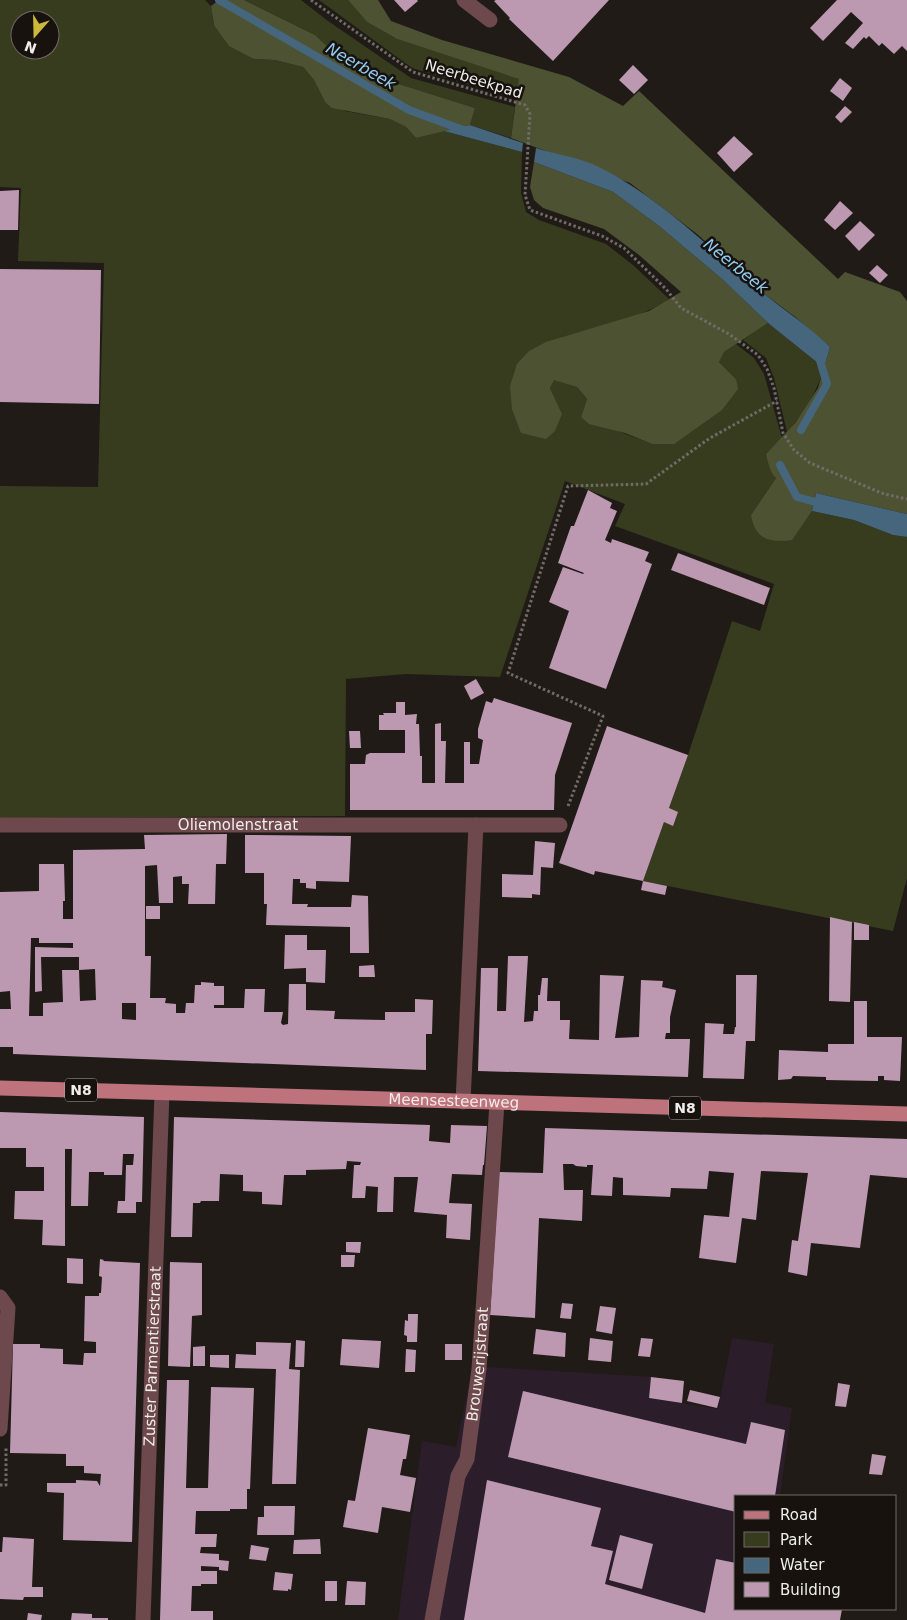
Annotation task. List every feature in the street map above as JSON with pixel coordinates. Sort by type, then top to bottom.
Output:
[{"type":"main road","name":"Meensesteenweg","points":[[0,1088],[907,1114]]},
{"type":"street","points":[[464,0],[490,20]]},
{"type":"street","name":"Oliemolenstraat","points":[[0,825],[560,825]]},
{"type":"street","points":[[463,1102],[476,825]]},
{"type":"street","name":"Zuster Parmentierstraat","points":[[144,1620],[162,1093]]},
{"type":"street","name":"Brouwerijstraat","points":[[432,1620],[458,1476],[467,1459],[477,1378],[497,1103]]},
{"type":"street","points":[[0,1297],[8,1308],[0,1429]]},
{"type":"path","name":"Neerbeekpad","points":[[311,0],[413,72],[526,105],[530,114],[525,195],[530,210],[602,236],[624,248],[666,289],[681,308],[729,334],[758,355],[767,369],[777,401],[783,433],[794,450],[810,464],[884,494],[907,499]]},
{"type":"path","points":[[560,825],[603,716],[508,673],[568,486],[646,484],[710,438],[777,401]]},
{"type":"path","points":[[0,1429],[6,1442],[6,1485],[0,1485]]},
{"type":"shaded area","points":[[732,1338],[774,1344],[765,1403],[792,1408],[780,1495],[734,1495],[734,1610],[842,1610],[840,1620],[398,1620],[422,1441],[456,1447],[472,1369],[487,1367],[651,1377],[649,1398],[718,1409]]},
{"type":"green space","points":[[0,0],[205,0],[211,6],[214,25],[254,59],[275,60],[303,67],[314,80],[325,102],[345,111],[390,119],[406,127],[416,138],[444,131],[522,152],[521,193],[526,212],[539,220],[606,244],[633,265],[669,299],[636,316],[564,337],[529,351],[562,414],[550,388],[554,379],[577,387],[587,399],[581,417],[652,444],[736,379],[719,362],[724,352],[736,344],[754,358],[764,374],[782,438],[766,454],[776,478],[751,515],[791,540],[812,511],[854,520],[893,535],[907,537],[907,878],[893,931],[643,881],[688,755],[732,621],[760,631],[774,584],[615,526],[625,504],[565,481],[500,677],[406,674],[346,679],[345,816],[0,818],[0,486],[98,487],[104,263],[18,261],[21,188],[0,187]]},
{"type":"green space","points":[[219,0],[244,0],[315,35],[341,59],[386,80],[475,108],[470,125],[416,138],[406,127],[390,119],[332,108],[325,102],[314,80],[303,67],[275,60],[254,59],[229,46],[214,25],[211,6]]},
{"type":"green space","points":[[244,0],[301,0],[328,21],[411,78],[515,107],[511,138],[470,125],[475,108],[386,80],[341,59],[315,35]]},
{"type":"green space","points":[[319,0],[348,0],[367,22],[397,39],[520,79],[517,99],[412,68]]},
{"type":"green space","points":[[348,0],[378,0],[391,21],[442,40],[569,77],[623,106],[639,91],[838,279],[845,272],[900,292],[907,301],[907,514],[816,493],[812,511],[792,540],[776,541],[764,538],[756,529],[751,515],[776,478],[771,470],[766,454],[796,422],[818,388],[830,347],[794,316],[763,293],[697,234],[630,183],[511,138],[519,79],[397,39],[367,22]]},
{"type":"green space","points":[[534,162],[613,192],[659,226],[722,279],[768,323],[724,352],[719,362],[736,379],[738,389],[722,410],[674,444],[652,444],[625,433],[589,424],[581,417],[587,399],[577,387],[554,380],[550,388],[562,414],[555,431],[546,439],[521,433],[512,409],[510,386],[517,364],[529,351],[546,342],[649,311],[681,292],[639,255],[604,229],[543,208],[534,200],[530,187]]},
{"type":"green space","points":[[768,323],[824,368],[818,386],[809,402],[787,432],[774,378],[766,358],[743,340]]},
{"type":"water","points":[[470,125],[523,143],[522,152],[444,131]]},
{"type":"water","points":[[536,148],[597,166],[663,208],[762,292],[822,339],[830,347],[824,368],[768,323],[722,279],[659,226],[613,192],[534,162]]},
{"type":"water","points":[[816,493],[907,514],[907,537],[893,535],[854,520],[812,511]]},
{"type":"building","points":[[394,0],[417,0],[418,1],[405,12]]},
{"type":"building","points":[[609,0],[553,61],[509,19],[494,1]]},
{"type":"building","points":[[837,0],[907,0],[907,51],[902,46],[894,54],[882,43],[879,46],[869,36],[866,39],[864,37],[853,49],[845,43],[863,23],[851,12],[823,41],[810,28]]},
{"type":"building","points":[[633,65],[648,80],[634,94],[619,80]]},
{"type":"building","points":[[840,78],[852,88],[843,101],[830,91]]},
{"type":"building","points":[[845,106],[852,112],[841,123],[835,117]]},
{"type":"building","points":[[734,136],[753,154],[734,172],[717,153]]},
{"type":"building","points":[[19,190],[18,230],[0,230],[0,191]]},
{"type":"building","points":[[840,201],[853,213],[835,230],[824,220]]},
{"type":"building","points":[[860,221],[875,235],[859,251],[845,236]]},
{"type":"building","points":[[877,265],[888,275],[880,283],[869,273]]},
{"type":"building","points":[[0,269],[101,270],[99,404],[0,402]]},
{"type":"building","points":[[588,490],[612,503],[610,508],[617,511],[605,540],[611,543],[612,539],[649,552],[645,561],[652,564],[606,689],[549,668],[569,611],[549,602],[563,567],[584,573],[558,563],[571,526],[574,526]]},
{"type":"building","points":[[678,553],[770,588],[764,605],[671,570]]},
{"type":"building","points":[[476,679],[484,693],[471,700],[464,686]]},
{"type":"building","points":[[494,698],[572,723],[555,775],[554,810],[350,810],[350,764],[365,764],[366,755],[370,753],[405,753],[405,730],[379,730],[379,715],[384,715],[383,713],[396,713],[396,702],[405,702],[405,715],[417,714],[416,724],[419,724],[420,756],[422,756],[422,783],[435,783],[435,724],[441,723],[441,741],[446,741],[445,783],[464,783],[464,742],[470,742],[470,764],[479,764],[483,740],[478,738],[478,729],[486,701],[492,703]]},
{"type":"building","points":[[607,726],[688,755],[669,808],[678,812],[673,826],[664,822],[643,881],[595,871],[594,875],[559,863]]},
{"type":"building","points":[[349,731],[360,731],[361,748],[350,748]]},
{"type":"building","points":[[227,834],[226,864],[216,864],[215,904],[188,904],[189,884],[182,884],[182,876],[173,877],[173,903],[159,903],[157,865],[145,866],[145,956],[151,956],[150,998],[166,998],[165,1003],[176,1004],[176,1013],[185,1013],[186,1003],[194,1003],[195,985],[201,985],[201,982],[214,983],[214,986],[224,986],[224,1005],[214,1005],[214,1008],[244,1008],[245,989],[265,989],[264,1012],[283,1012],[281,1023],[283,1025],[288,1024],[289,984],[306,984],[306,1010],[335,1011],[334,1019],[385,1020],[385,1012],[415,1012],[415,999],[433,1000],[432,1034],[426,1034],[426,1070],[13,1054],[13,1047],[0,1047],[0,1009],[11,1009],[10,991],[0,992],[0,892],[39,891],[39,864],[64,864],[65,901],[63,901],[63,919],[73,919],[73,850],[145,849],[144,835]],"holes":[[[31,938],[39,938],[39,943],[73,943],[73,948],[35,947],[35,992],[42,991],[41,957],[79,957],[79,970],[62,970],[63,1002],[43,1003],[43,1016],[29,1016]],[[95,969],[96,1000],[80,1001],[79,970]],[[122,1003],[136,1003],[136,1020],[122,1019]]]},
{"type":"building","points":[[245,835],[351,836],[349,882],[316,881],[316,889],[306,888],[306,883],[300,883],[300,879],[293,879],[292,904],[308,904],[307,907],[351,907],[352,895],[368,896],[369,953],[350,953],[350,927],[266,925],[267,904],[264,904],[264,873],[245,873]]},
{"type":"building","points":[[535,841],[555,843],[553,868],[541,867],[540,895],[532,894],[532,898],[502,897],[502,874],[533,875]]},
{"type":"building","points":[[643,881],[667,886],[665,895],[641,890]]},
{"type":"building","points":[[146,906],[160,906],[160,919],[146,919]]},
{"type":"building","points":[[830,917],[852,922],[850,1002],[829,1001]]},
{"type":"building","points":[[854,922],[869,925],[869,940],[854,940]]},
{"type":"building","points":[[285,935],[307,935],[307,950],[326,950],[325,983],[306,982],[306,968],[284,969]]},
{"type":"building","points":[[508,956],[528,956],[524,1022],[533,1021],[534,1011],[538,1011],[538,995],[540,995],[542,978],[548,978],[547,1001],[560,1001],[560,1020],[570,1020],[569,1039],[599,1040],[600,975],[624,976],[615,1038],[639,1037],[641,980],[663,981],[662,987],[676,990],[670,1017],[670,1033],[666,1033],[665,1039],[690,1039],[688,1077],[478,1071],[481,968],[498,968],[497,1011],[506,1011]]},
{"type":"building","points":[[374,965],[375,977],[359,977],[359,966]]},
{"type":"building","points":[[736,975],[757,975],[755,1041],[746,1041],[744,1079],[703,1078],[705,1023],[724,1024],[723,1034],[734,1034],[736,1027]]},
{"type":"building","points":[[854,1001],[867,1001],[867,1037],[902,1037],[900,1081],[884,1080],[884,1076],[878,1076],[878,1081],[826,1080],[826,1077],[793,1076],[791,1079],[778,1080],[779,1050],[828,1052],[828,1044],[854,1044]]},
{"type":"building","points":[[0,1112],[144,1117],[142,1202],[136,1202],[136,1213],[117,1213],[118,1201],[125,1201],[126,1165],[133,1165],[134,1154],[123,1154],[122,1175],[104,1175],[104,1172],[89,1172],[88,1206],[71,1206],[72,1149],[65,1149],[65,1246],[42,1245],[43,1220],[14,1219],[15,1191],[44,1191],[44,1167],[26,1167],[26,1148],[0,1148]]},
{"type":"building","points":[[174,1117],[430,1125],[429,1141],[450,1143],[451,1125],[487,1126],[482,1175],[452,1174],[449,1203],[472,1204],[470,1240],[446,1238],[447,1215],[414,1212],[418,1177],[394,1177],[393,1212],[377,1212],[378,1187],[366,1186],[365,1198],[352,1198],[354,1165],[360,1165],[361,1162],[347,1161],[346,1169],[306,1170],[306,1175],[284,1175],[282,1205],[262,1204],[262,1192],[243,1191],[243,1175],[220,1174],[219,1201],[193,1203],[192,1237],[171,1237]]},
{"type":"building","points":[[545,1128],[907,1139],[907,1178],[870,1175],[860,1248],[811,1243],[807,1276],[788,1272],[792,1240],[798,1241],[808,1173],[761,1171],[756,1220],[742,1218],[736,1263],[699,1258],[704,1215],[729,1217],[734,1173],[709,1171],[707,1189],[671,1188],[670,1197],[623,1195],[623,1178],[613,1177],[612,1196],[591,1195],[593,1165],[587,1165],[587,1167],[563,1164],[564,1190],[583,1190],[582,1221],[539,1218],[535,1318],[490,1315],[499,1172],[543,1173]]},
{"type":"building","points":[[346,1242],[361,1242],[360,1253],[346,1252]]},
{"type":"building","points":[[341,1255],[355,1255],[354,1267],[341,1267]]},
{"type":"building","points":[[67,1258],[83,1259],[83,1284],[67,1283]]},
{"type":"building","points":[[100,1259],[103,1261],[140,1263],[132,1542],[63,1540],[64,1493],[47,1492],[47,1483],[76,1483],[76,1480],[97,1481],[100,1486],[101,1474],[84,1473],[84,1466],[66,1466],[66,1454],[10,1453],[13,1344],[40,1344],[40,1348],[63,1349],[63,1364],[83,1365],[84,1353],[96,1353],[96,1342],[84,1341],[85,1296],[99,1296],[99,1293],[101,1293]]},
{"type":"building","points":[[170,1262],[202,1263],[202,1315],[192,1316],[190,1367],[168,1366]]},
{"type":"building","points":[[562,1303],[573,1304],[571,1319],[560,1318]]},
{"type":"building","points":[[600,1306],[616,1308],[612,1334],[596,1331]]},
{"type":"building","points":[[408,1314],[418,1314],[417,1342],[407,1342],[407,1336],[404,1335],[405,1320],[408,1321]]},
{"type":"building","points":[[536,1329],[566,1333],[565,1357],[533,1354]]},
{"type":"building","points":[[590,1338],[613,1341],[611,1362],[588,1360]]},
{"type":"building","points":[[641,1338],[653,1339],[650,1357],[638,1356]]},
{"type":"building","points":[[342,1339],[381,1341],[379,1368],[340,1365]]},
{"type":"building","points":[[296,1340],[305,1341],[304,1367],[295,1367]]},
{"type":"building","points":[[256,1342],[291,1343],[289,1369],[300,1370],[296,1484],[272,1484],[276,1369],[235,1368],[236,1354],[256,1355]]},
{"type":"building","points":[[445,1344],[462,1344],[462,1360],[445,1360]]},
{"type":"building","points":[[205,1346],[205,1366],[193,1366],[193,1347]]},
{"type":"building","points":[[406,1349],[416,1350],[415,1372],[405,1372]]},
{"type":"building","points":[[210,1355],[229,1355],[229,1368],[210,1367]]},
{"type":"building","points":[[651,1377],[684,1381],[682,1403],[649,1398]]},
{"type":"building","points":[[167,1380],[189,1380],[186,1488],[208,1488],[211,1387],[254,1388],[250,1489],[247,1489],[247,1509],[196,1511],[195,1534],[217,1534],[216,1547],[201,1547],[200,1553],[219,1554],[219,1560],[229,1561],[228,1571],[219,1570],[219,1567],[201,1566],[201,1571],[217,1571],[217,1584],[192,1586],[191,1611],[213,1611],[213,1620],[160,1620]]},
{"type":"building","points":[[838,1383],[850,1385],[846,1407],[835,1406]]},
{"type":"building","points":[[690,1390],[720,1397],[717,1408],[687,1401]]},
{"type":"building","points":[[523,1391],[746,1444],[751,1422],[785,1430],[775,1495],[734,1495],[734,1512],[508,1457]]},
{"type":"building","points":[[368,1428],[410,1435],[406,1459],[403,1459],[400,1475],[416,1478],[410,1512],[382,1507],[378,1533],[343,1527],[348,1500],[355,1501]]},
{"type":"building","points":[[872,1454],[886,1456],[882,1475],[869,1474]]},
{"type":"building","points":[[487,1480],[601,1508],[591,1546],[613,1551],[605,1584],[705,1613],[716,1559],[734,1563],[734,1610],[842,1610],[840,1620],[464,1620]]},
{"type":"building","points":[[264,1506],[295,1506],[294,1535],[257,1535],[258,1517],[264,1517]]},
{"type":"building","points":[[620,1535],[653,1544],[642,1589],[609,1580]]},
{"type":"building","points":[[3,1537],[34,1539],[32,1587],[43,1587],[43,1597],[24,1597],[23,1600],[0,1599],[0,1552],[2,1552]]},
{"type":"building","points":[[320,1539],[321,1554],[293,1554],[294,1540]]},
{"type":"building","points":[[251,1545],[269,1548],[266,1561],[249,1559]]},
{"type":"building","points":[[275,1572],[293,1574],[291,1590],[273,1590]]},
{"type":"building","points":[[325,1581],[337,1581],[337,1601],[325,1601]]},
{"type":"building","points":[[347,1581],[366,1582],[365,1605],[345,1605]]},
{"type":"building","points":[[28,1613],[42,1615],[41,1620],[27,1620]]},
{"type":"building","points":[[72,1613],[92,1614],[92,1618],[108,1618],[108,1620],[71,1620]]},
{"type":"waterway","name":"Neerbeek","points":[[219,0],[409,110],[466,131]]},
{"type":"waterway","name":"Neerbeek","points":[[801,430],[827,384],[819,357]]},
{"type":"waterway","name":"Neerbeek","points":[[780,465],[797,497],[823,504]]}]
